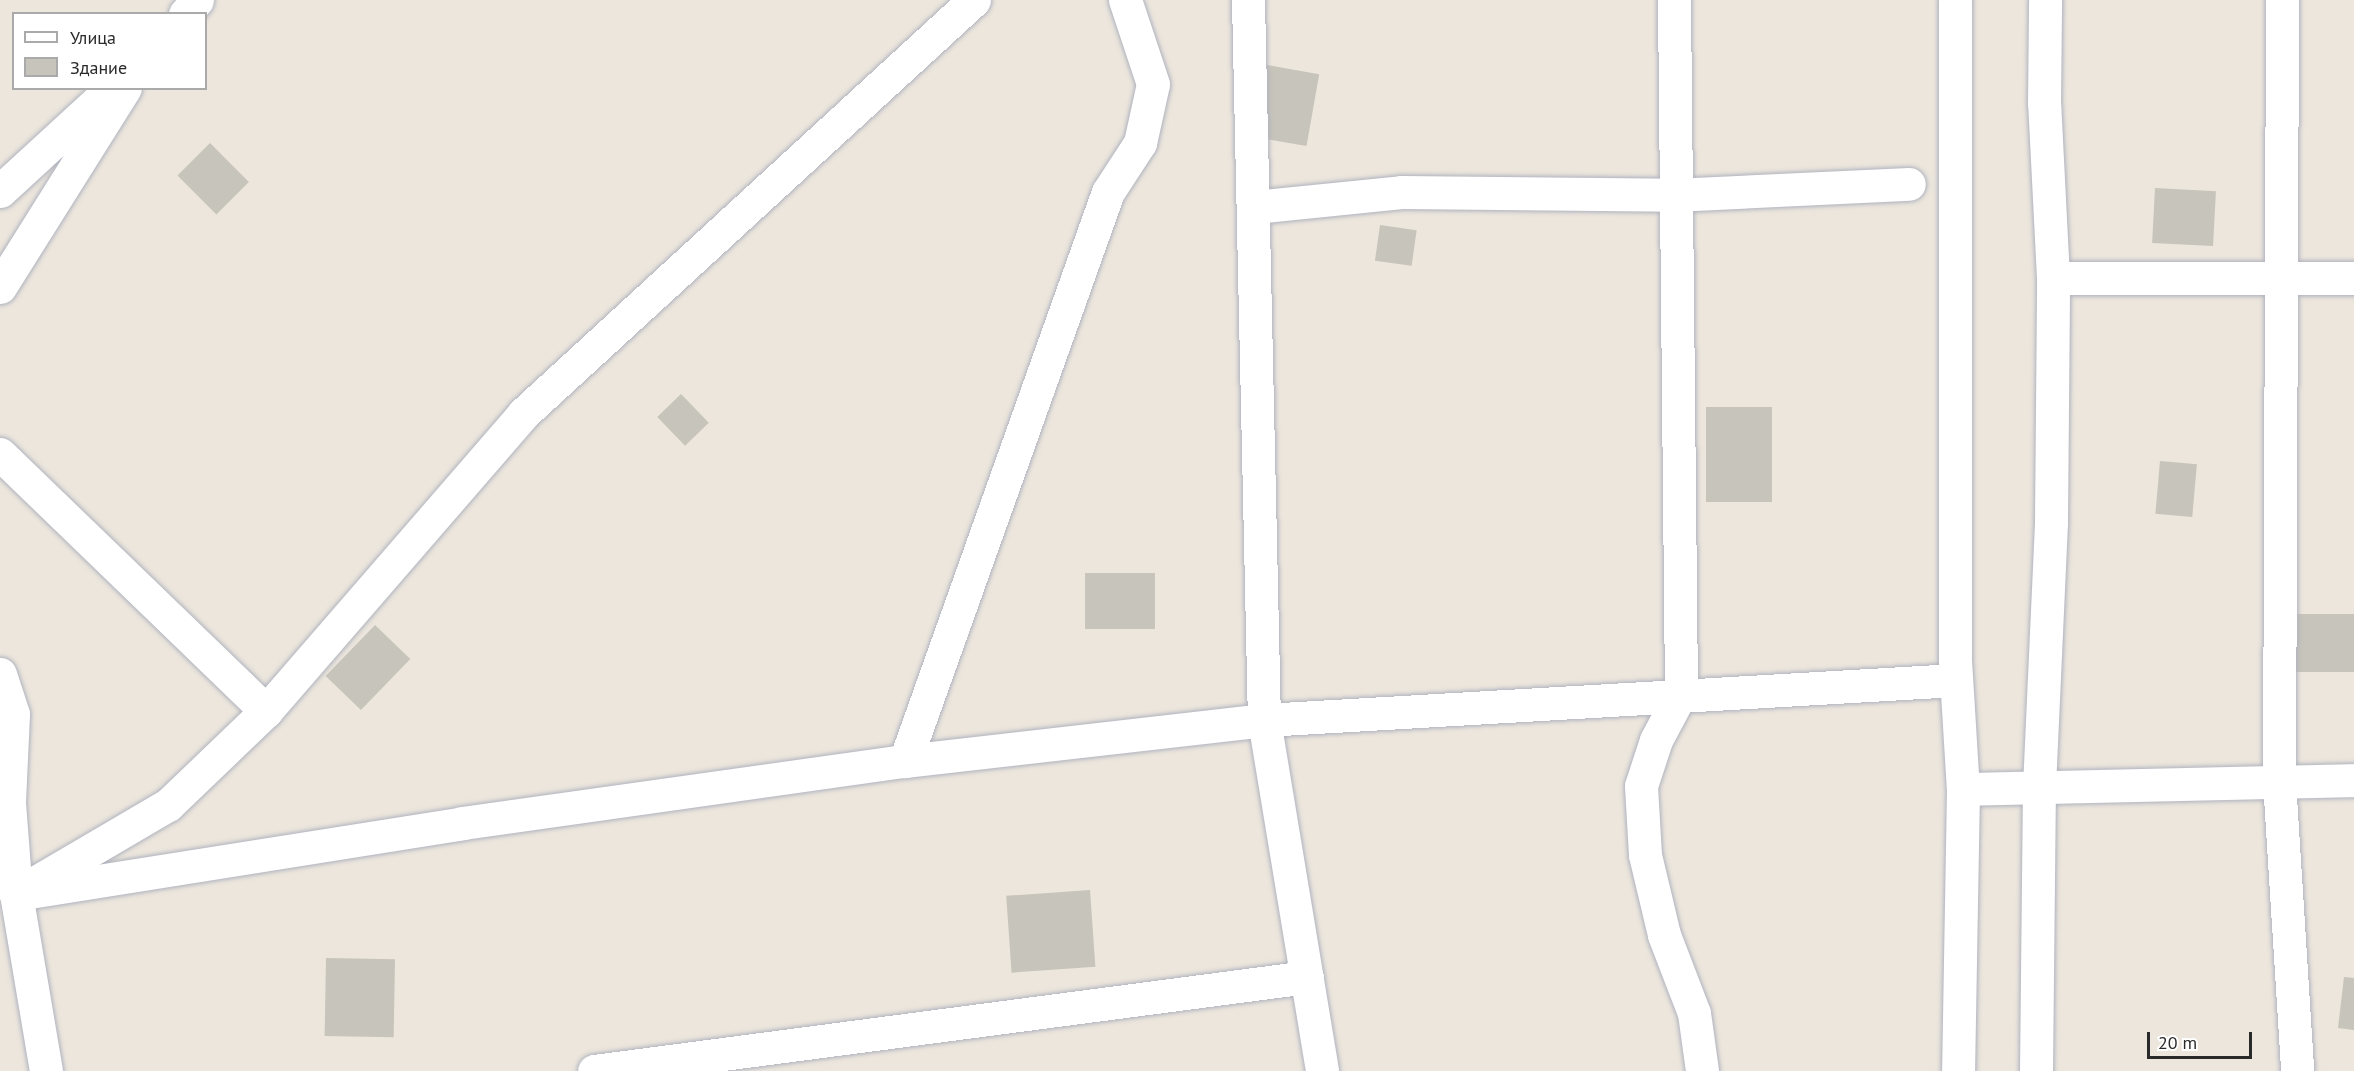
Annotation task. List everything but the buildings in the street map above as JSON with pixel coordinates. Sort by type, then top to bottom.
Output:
[{"type":"street","points":[[187,12],[197,0]]},
{"type":"street","points":[[16,894],[168,805],[266,711],[523,414],[974,0]]},
{"type":"street","points":[[904,760],[1108,192],[1140,143],[1153,84],[1125,0]]},
{"type":"street","points":[[1248,0],[1264,720],[1322,1071]]},
{"type":"street","points":[[1674,0],[1673,195],[1681,693],[1656,740],[1641,786],[1645,855],[1664,935],[1694,1013],[1702,1071]]},
{"type":"street","points":[[1955,0],[1956,680],[1963,789],[1958,1071]]},
{"type":"street","points":[[2036,1071],[2039,787],[2051,522],[2053,278],[2044,103],[2045,0]]},
{"type":"street","points":[[2282,0],[2279,781],[2297,1071]]},
{"type":"street","points":[[0,191],[109,90]]},
{"type":"street","points":[[0,287],[123,90]]},
{"type":"street","points":[[1254,207],[1401,192],[1673,195],[1909,184]]},
{"type":"street","points":[[2053,278],[2354,278]]},
{"type":"street","points":[[0,454],[266,711]]},
{"type":"street","points":[[0,674],[13,714],[9,803],[16,894],[46,1071]]},
{"type":"street","points":[[16,894],[462,823],[904,760],[1264,720],[1681,693],[1956,680]]},
{"type":"street","points":[[1963,789],[2354,780]]},
{"type":"street","points":[[594,1071],[1307,976]]}]
